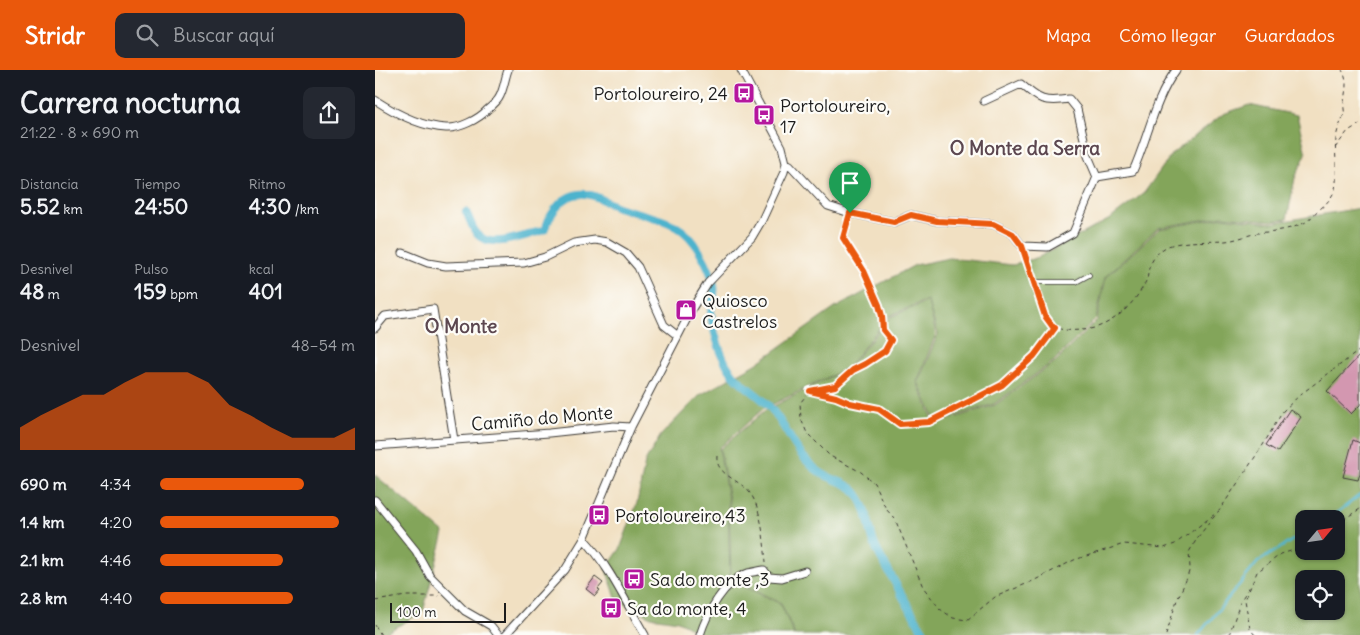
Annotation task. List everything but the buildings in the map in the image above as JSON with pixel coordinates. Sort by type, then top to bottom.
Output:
[{"type":"street","points":[[375,100],[395,113],[424,123],[447,128],[454,127],[482,116],[499,98],[508,70]]},
{"type":"street","points":[[505,635],[565,570],[584,539],[631,427],[693,307],[708,283],[752,237],[763,220],[777,190],[786,163],[782,148],[741,70]]},
{"type":"street","points":[[1097,177],[1133,171],[1161,95],[1176,70]]},
{"type":"street","points":[[786,163],[828,206],[850,213],[894,222],[911,215],[937,221],[993,224],[1013,234],[1022,246],[1048,247],[1073,233],[1097,177],[1088,156],[1077,109],[1069,99],[1050,102],[1031,93],[1021,84],[984,101]]},
{"type":"street","points":[[403,253],[428,263],[446,266],[524,262],[545,257],[574,243],[595,240],[607,242],[626,253],[638,267],[664,325],[678,336]]},
{"type":"street","name":"Camiño do Monte","points":[[375,328],[385,316],[433,309],[454,440]]},
{"type":"street","name":"Camiño do Monte","points":[[375,446],[549,433],[614,426],[631,427]]},
{"type":"street","points":[[375,500],[416,551],[430,576],[465,611],[491,626],[498,635]]},
{"type":"street","points":[[584,539],[609,573],[645,635]]},
{"type":"street","points":[[700,635],[711,606],[729,587],[747,573],[764,570],[769,577],[783,578],[805,571]]},
{"type":"lane","points":[[1022,246],[1034,282],[1076,282],[1089,275]]},
{"type":"path","points":[[1034,282],[1045,316],[1053,327],[1064,331],[1091,330],[1104,325],[1125,310],[1134,300],[1147,278],[1149,267],[1156,255],[1167,247],[1184,243],[1237,240],[1256,234],[1293,228],[1308,221],[1319,209],[1325,206],[1334,191],[1335,148],[1338,125],[1344,114],[1347,85],[1346,77],[1342,70]]},
{"type":"path","points":[[1335,148],[1348,131],[1360,124]]},
{"type":"path","points":[[850,213],[843,238],[864,271],[879,305],[883,330],[891,340],[885,351],[853,370],[835,386],[810,391],[800,404],[801,419],[807,433],[830,456],[861,472],[873,482],[886,509],[895,519],[923,587],[940,608],[953,618],[967,620],[995,597],[1033,581],[1074,560],[1124,544],[1164,548],[1175,544],[1219,511]]},
{"type":"path","points":[[810,391],[836,397],[850,403],[879,409],[900,424],[929,422],[1002,385],[1034,356],[1055,328]]},
{"type":"path","points":[[1166,635],[1177,600],[1189,573],[1189,552],[1263,445],[1283,411],[1301,394],[1360,350]]},
{"type":"path","points":[[717,456],[720,468],[746,488],[754,499],[762,535],[766,564],[764,570]]},
{"type":"path","points":[[1345,518],[1360,508]]},
{"type":"path","points":[[1255,635],[1250,629],[1245,600],[1257,572],[1281,554],[1295,550]]},
{"type":"path","points":[[1229,635],[1241,600],[1253,581]]},
{"type":"path","points":[[375,601],[406,596],[452,598]]},
{"type":"path","points":[[375,626],[381,635]]},
{"type":"green space","points":[[1249,105],[1297,115],[1306,154],[1295,178],[1287,219],[1272,221],[1223,216],[1158,228],[1105,277],[1096,319],[1054,361],[994,404],[936,422],[918,382],[938,334],[927,300],[889,316],[847,368],[763,409],[719,448],[728,500],[730,580],[781,604],[794,635],[704,635],[678,621],[651,617],[617,600],[606,569],[620,549],[637,503],[645,462],[661,435],[700,395],[756,364],[835,308],[915,265],[949,258],[1013,265],[1039,257],[1110,219],[1144,193],[1172,154],[1223,114]]},
{"type":"green space","points":[[1360,208],[1360,635],[795,635],[781,603],[731,579],[729,500],[720,449],[764,411],[848,368],[890,317],[928,301],[936,334],[917,382],[935,424],[995,405],[1055,362],[1097,320],[1106,277],[1159,229],[1223,217],[1272,223]]},
{"type":"green space","points":[[375,475],[444,533],[423,612],[382,635],[375,635]]},
{"type":"waterway","points":[[466,212],[475,232],[483,239],[491,241],[509,240],[544,230],[549,218],[561,202],[566,198],[585,194],[595,196],[621,208],[666,221],[685,232],[700,252],[712,277],[714,289],[711,309],[712,318],[717,342],[727,365],[740,381],[768,405],[799,452],[812,466],[821,473],[851,488],[859,496],[865,509],[877,550],[926,635]]},
{"type":"waterway","points":[[1341,510],[1360,495]]},
{"type":"waterway","points":[[1198,635],[1258,562],[1295,539]]},
{"type":"place","name":"Portoloureiro, 24","points":[[744,93]]},
{"type":"place","name":"Portoloureiro, 17","points":[[764,115]]},
{"type":"place","name":"Quiosco Castrelos","points":[[686,310]]},
{"type":"place","name":"Portoloureiro,43","points":[[599,515]]},
{"type":"place","name":"Sa do monte ,3","points":[[634,579]]},
{"type":"place","name":"Sa do monte, 4","points":[[611,608]]},
{"type":"district","name":"O Monte da Serra","points":[[1025,148]]},
{"type":"district","name":"O Monte","points":[[461,326]]},
{"type":"route","points":[[850,213],[894,222],[911,215],[937,221],[993,224],[1013,234],[1022,246],[1045,316],[1055,328],[1034,356],[1002,385],[929,422],[900,424],[879,409],[850,403],[836,397],[810,391],[835,386],[853,370],[885,351],[891,340],[883,330],[879,305],[864,271],[843,238],[850,213]]}]
